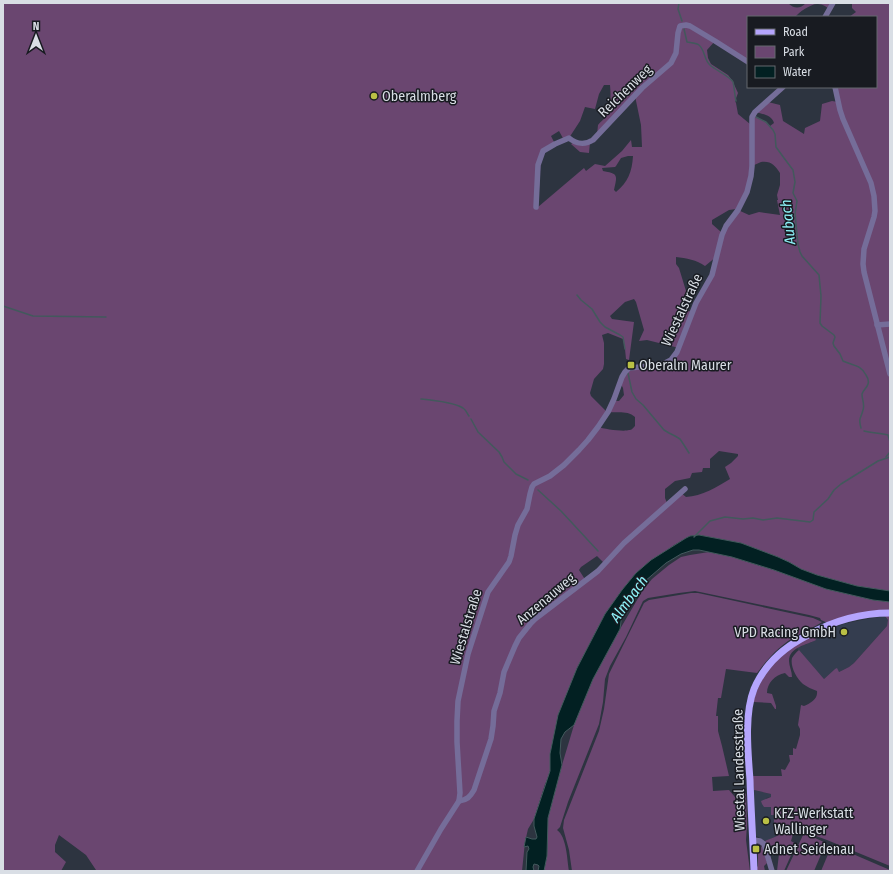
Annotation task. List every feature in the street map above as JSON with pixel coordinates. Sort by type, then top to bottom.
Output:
[{"type":"main road","name":"Wiestal Landesstraße","points":[[754,871],[748,717],[753,691],[763,671],[782,651],[830,624],[850,618],[890,613]]},
{"type":"street","points":[[826,16],[833,3]]},
{"type":"street","name":"Reichenweg","points":[[536,207],[538,165],[543,151],[546,148],[568,138],[574,142],[583,144],[593,140],[642,88],[671,63],[676,53],[680,26],[690,26],[715,40],[747,61]]},
{"type":"street","name":"Wiestalstraße","points":[[459,801],[460,793],[457,728],[458,701],[468,654],[488,592],[509,562],[515,535],[527,509],[531,490],[534,484],[550,476],[564,465],[588,440],[608,412],[622,377],[629,368],[661,365],[671,360],[677,352],[696,303],[712,274],[722,235],[726,226],[738,210],[747,192],[752,168],[752,117],[755,112],[782,88]]},
{"type":"street","points":[[835,88],[843,119],[871,183],[874,196],[875,211],[864,249],[863,264],[865,278],[890,374]]},
{"type":"street","points":[[877,325],[890,324]]},
{"type":"street","name":"Anzenauweg","points":[[459,801],[469,798],[474,790],[491,739],[494,711],[500,693],[503,675],[519,638],[531,623],[598,571],[624,543],[685,489]]},
{"type":"street","points":[[418,871],[441,829],[459,801]]},
{"type":"street","points":[[753,840],[760,841],[764,844],[772,871]]},
{"type":"shaded area","points":[[885,616],[888,620],[887,626],[854,663],[839,672],[835,669],[824,679],[797,648],[814,641],[816,639],[812,636],[826,630],[844,624]]},
{"type":"shaded area","points":[[754,790],[771,794],[771,797],[766,798],[771,806],[771,815],[774,815],[776,827],[780,827],[780,832],[778,835],[765,841],[755,835]]},
{"type":"green space","points":[[3,3],[788,3],[797,8],[806,3],[833,3],[830,9],[821,4],[809,6],[796,16],[747,16],[747,61],[715,41],[707,50],[708,58],[711,64],[728,75],[732,80],[738,93],[735,101],[738,114],[750,124],[753,115],[770,126],[774,123],[771,118],[755,112],[768,102],[780,105],[783,121],[804,134],[805,128],[820,121],[822,104],[832,101],[838,102],[835,88],[877,88],[877,16],[850,16],[856,12],[852,8],[852,3],[890,3],[890,591],[857,586],[817,575],[801,569],[778,557],[741,543],[699,535],[690,536],[674,545],[636,573],[605,614],[577,668],[550,754],[550,771],[548,778],[534,819],[528,829],[522,871],[97,871],[86,855],[59,835],[55,845],[55,852],[66,862],[61,871],[3,871]],"holes":[[[604,85],[610,85],[610,97],[607,114],[598,125],[597,135],[635,96],[641,125],[642,147],[632,147],[631,140],[622,151],[605,166],[595,164],[586,171],[584,168],[538,207],[541,154],[555,144],[551,136],[559,131],[564,140],[569,138],[580,121],[585,107],[595,109],[599,94]],[[633,156],[632,167],[624,184],[616,192],[614,190],[616,176],[612,173],[603,171],[602,168],[615,167],[621,158]],[[761,162],[770,163],[780,173],[780,185],[777,195],[780,215],[759,212],[749,215],[738,210],[751,176],[752,166]],[[736,209],[721,232],[712,224],[712,220],[729,210]],[[676,257],[698,262],[705,266],[716,257],[709,280],[692,312],[681,308],[686,291],[679,268],[676,264]],[[634,299],[636,302],[644,330],[639,341],[647,340],[679,348],[667,363],[625,372],[620,382],[624,395],[619,401],[615,401],[606,411],[591,396],[590,393],[594,379],[603,369],[604,343],[602,335],[608,333],[623,339],[626,359],[629,360],[634,322],[612,319],[610,316],[625,302]],[[608,412],[629,413],[635,417],[635,426],[631,430],[626,431],[598,427]],[[719,451],[738,454],[738,456],[725,467],[730,479],[715,488],[698,495],[686,497],[681,493],[667,503],[665,498],[665,489],[675,481],[690,478],[692,473],[702,472],[703,468],[710,468],[710,459]],[[597,556],[605,564],[586,581],[579,570]]]},
{"type":"green space","points":[[574,142],[590,142],[589,153],[580,152],[571,144]]},
{"type":"green space","points":[[709,552],[732,557],[774,570],[826,589],[873,600],[890,602],[890,866],[797,829],[793,834],[791,841],[796,844],[784,871],[777,871],[780,845],[766,846],[765,841],[778,835],[780,827],[776,827],[776,824],[774,823],[774,815],[771,815],[771,807],[764,807],[761,801],[771,797],[771,794],[754,790],[752,776],[782,776],[781,769],[785,770],[790,761],[789,755],[793,755],[793,748],[796,749],[800,735],[798,725],[801,705],[804,706],[809,704],[814,700],[817,694],[817,691],[803,684],[794,672],[792,658],[795,654],[799,650],[824,679],[835,669],[837,668],[839,672],[854,663],[887,626],[888,620],[884,613],[830,624],[821,620],[820,618],[809,615],[695,591],[648,598],[643,601],[605,679],[599,724],[568,802],[560,827],[557,830],[565,843],[569,871],[544,871],[547,856],[548,818],[574,725],[593,679],[643,590],[652,579],[681,557]]},
{"type":"green space","points":[[698,593],[813,618],[822,622],[786,642],[771,656],[757,673],[726,669],[721,698],[718,698],[716,716],[718,716],[718,731],[729,776],[712,777],[713,791],[729,790],[740,803],[741,794],[743,792],[746,793],[746,840],[750,871],[572,871],[569,850],[563,828],[564,820],[599,731],[609,674],[644,603],[649,600]]},
{"type":"green space","points":[[812,636],[815,637],[816,640],[799,647],[790,656],[789,663],[792,677],[789,677],[785,673],[781,674],[772,680],[768,686],[767,693],[772,694],[776,709],[771,703],[753,702],[762,680],[775,661],[788,650]]},
{"type":"green space","points":[[804,833],[826,843],[814,871],[786,871]]},
{"type":"green space","points":[[758,843],[763,849],[767,863],[764,866],[765,871],[756,871],[758,866]]},
{"type":"green space","points":[[832,845],[890,870],[890,871],[821,871]]},
{"type":"water","name":"Almbach","points":[[699,535],[741,543],[778,557],[801,569],[817,575],[857,586],[890,591],[890,602],[873,600],[826,589],[774,570],[732,557],[699,550],[693,550],[681,554],[666,563],[644,582],[635,599],[622,614],[620,629],[593,679],[574,725],[565,732],[561,739],[560,753],[562,765],[548,818],[547,856],[544,871],[538,871],[539,866],[534,864],[534,871],[526,871],[527,852],[529,849],[528,846],[524,847],[526,837],[536,839],[537,837],[534,819],[550,771],[550,754],[558,715],[577,668],[605,614],[636,573],[651,560],[686,538]]},
{"type":"waterway","name":"Aubach","points":[[679,3],[678,9],[682,21]]},
{"type":"waterway","name":"Aubach","points":[[684,29],[687,42],[699,45],[708,63],[733,82],[736,101]]},
{"type":"waterway","name":"Aubach","points":[[756,117],[766,122],[773,130],[775,134],[776,147],[793,170],[795,182],[793,193],[797,201],[795,214],[798,244],[802,256],[819,275],[821,296],[820,323],[834,335],[834,346],[843,361],[859,367],[864,371],[868,378],[867,385],[862,394],[864,406],[860,420],[861,428]]},
{"type":"waterway","points":[[577,295],[592,309],[605,327],[623,337],[625,349]]},
{"type":"waterway","points":[[3,306],[33,316],[106,317]]},
{"type":"waterway","points":[[628,373],[632,392],[636,399],[664,430],[680,439],[689,453]]},
{"type":"waterway","points":[[421,399],[454,404],[464,409],[469,416]]},
{"type":"waterway","points":[[471,419],[478,432],[499,452],[504,462],[516,474],[528,480]]},
{"type":"waterway","name":"Aubach","points":[[864,431],[888,435],[890,442]]},
{"type":"waterway","name":"Aubach","points":[[886,457],[890,452]]},
{"type":"waterway","name":"Aubach","points":[[694,537],[710,521],[725,517],[743,519],[753,518],[763,520],[777,518],[810,522],[813,520],[814,512],[841,484],[878,461],[890,457]]},
{"type":"waterway","points":[[538,490],[561,511],[598,551]]},
{"type":"place","name":"Oberalmberg","points":[[374,96]]},
{"type":"place","name":"Oberalm Maurer","points":[[631,365]]},
{"type":"place","name":"VPD Racing GmbH","points":[[844,632]]},
{"type":"place","name":"KFZ-Werkstatt Wallinger","points":[[766,821]]},
{"type":"place","name":"Adnet Seidenau","points":[[756,849]]}]
